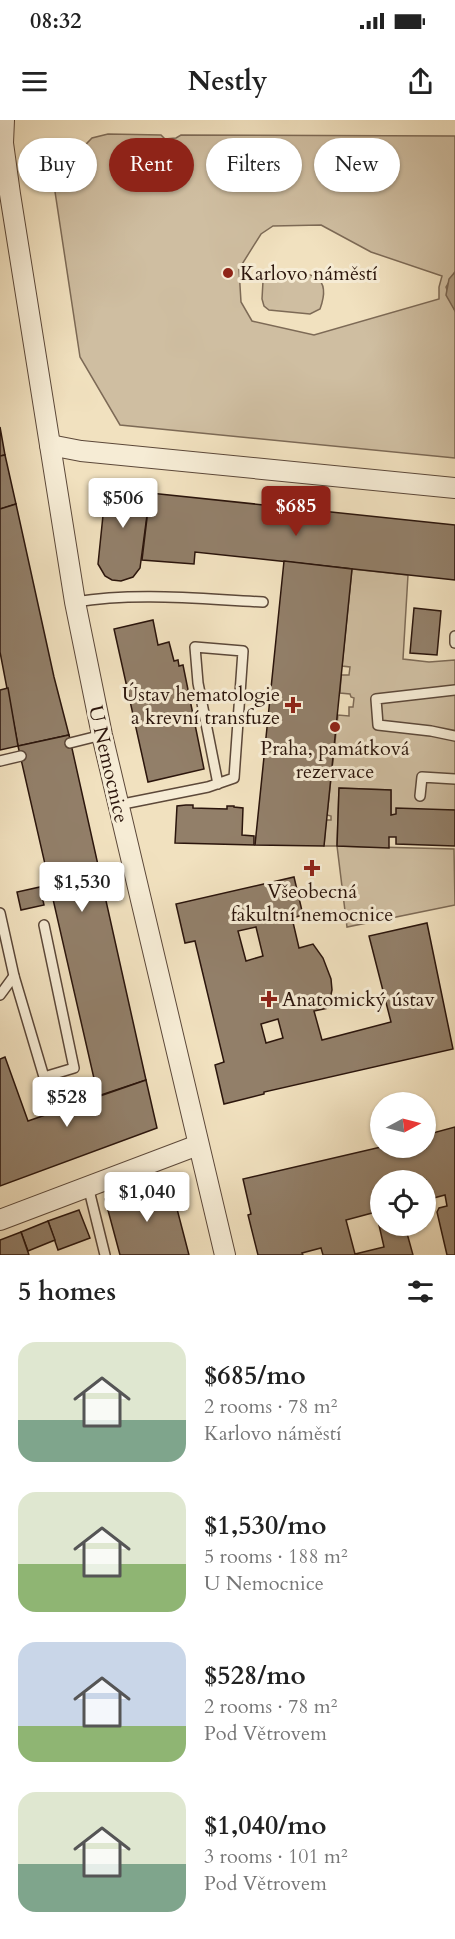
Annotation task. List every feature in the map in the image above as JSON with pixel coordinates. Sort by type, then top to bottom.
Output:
[{"type":"street","points":[[4,120],[3,143],[10,194],[50,446],[81,452],[455,488]]},
{"type":"street","name":"U Nemocnice","points":[[50,446],[75,602],[102,735],[225,1255]]},
{"type":"street","points":[[0,1221],[198,1144]]},
{"type":"lane","points":[[75,602],[107,597],[263,602]]},
{"type":"lane","points":[[455,636],[455,643]]},
{"type":"lane","points":[[118,805],[218,784],[234,778],[243,651],[195,647],[198,683],[218,784]]},
{"type":"lane","points":[[455,690],[376,699],[378,725],[455,736]]},
{"type":"lane","points":[[70,743],[102,735]]},
{"type":"lane","points":[[0,761],[21,756]]},
{"type":"lane","points":[[420,796],[422,777],[455,779]]},
{"type":"lane","points":[[0,913],[14,976],[44,1077],[74,1068],[44,925]]},
{"type":"lane","points":[[0,995],[14,976]]},
{"type":"lane","points":[[88,1186],[105,1255]]},
{"type":"shaded area","points":[[108,134],[161,135],[164,138],[109,138],[109,192],[194,192],[194,138],[176,138],[181,135],[455,136],[455,272],[446,287],[455,311],[455,458],[120,425],[80,357],[55,192],[97,192],[97,138],[92,138]],"holes":[[[321,225],[371,252],[442,276],[439,299],[314,335],[252,321],[241,302],[239,269],[261,234],[273,226]]]},
{"type":"shaded area","points":[[273,272],[304,274],[319,280],[323,286],[320,309],[310,314],[269,310],[264,306],[262,299],[263,281]]},
{"type":"shaded area","points":[[455,272],[455,311],[446,295],[449,279]]},
{"type":"shaded area","points":[[352,569],[408,575],[403,659],[429,662],[455,660],[455,810],[391,815],[391,790],[339,788],[337,846],[324,846],[326,820],[331,820],[331,816],[327,815],[338,715],[349,716],[349,707],[353,707],[354,698],[350,694],[340,693],[341,675],[349,675],[350,667],[342,666]]},
{"type":"shaded area","points":[[337,846],[454,849],[455,905],[347,927]]},
{"type":"building","points":[[0,427],[5,455],[0,456]]},
{"type":"building","points":[[5,455],[16,504],[0,509],[0,456]]},
{"type":"building","points":[[104,481],[151,485],[140,568],[133,577],[121,581],[105,576],[98,564],[105,496],[103,496]]},
{"type":"building","points":[[150,493],[455,525],[455,580],[195,552],[194,564],[142,560]]},
{"type":"building","points":[[16,504],[69,735],[18,746],[0,652],[0,509]]},
{"type":"building","points":[[284,561],[352,569],[324,846],[255,845]]},
{"type":"building","points":[[414,608],[441,611],[437,655],[410,653]]},
{"type":"building","points":[[153,620],[158,645],[169,642],[174,661],[178,660],[179,666],[183,665],[204,769],[148,782],[114,629]]},
{"type":"building","points":[[8,688],[18,746],[0,750],[0,690]]},
{"type":"building","points":[[69,735],[146,1080],[98,1096],[18,746]]},
{"type":"building","points":[[339,788],[391,790],[391,815],[396,814],[396,808],[455,810],[455,846],[396,844],[396,837],[389,837],[389,848],[337,846]]},
{"type":"building","points":[[193,805],[193,808],[227,809],[227,806],[234,806],[243,808],[242,835],[254,836],[254,845],[175,843],[177,806]]},
{"type":"building","name":"Anatomický ústav","points":[[294,877],[303,915],[292,918],[299,948],[313,944],[323,958],[331,979],[332,990],[328,1008],[314,1011],[322,1040],[391,1022],[369,936],[427,923],[453,1049],[264,1092],[264,1094],[224,1104],[215,1065],[224,1062],[195,941],[185,943],[176,904]],"holes":[[[256,927],[263,956],[246,961],[238,931]],[[278,1019],[283,1038],[266,1043],[261,1024]]]},
{"type":"building","points":[[40,887],[44,905],[21,910],[17,892]]},
{"type":"building","points":[[5,1057],[28,1121],[146,1080],[157,1128],[0,1186],[0,1059]]},
{"type":"building","points":[[455,1127],[455,1255],[447,1255],[437,1212],[439,1208],[447,1206],[445,1195],[436,1197],[436,1170],[370,1170],[370,1214],[346,1220],[355,1254],[384,1247],[381,1236],[408,1236],[413,1255],[323,1255],[321,1248],[302,1253],[303,1255],[258,1255],[248,1215],[251,1214],[243,1179],[370,1150],[370,1158],[436,1158],[436,1132]]},
{"type":"building","points":[[170,1182],[189,1255],[120,1255],[105,1199]]},
{"type":"building","points":[[79,1210],[90,1238],[58,1250],[48,1221]]},
{"type":"building","points":[[48,1221],[55,1240],[28,1251],[21,1232]]},
{"type":"building","points":[[21,1232],[29,1255],[0,1255],[0,1240]]},
{"type":"place","name":"Karlovo náměstí","points":[[228,273]]},
{"type":"place","name":"Ústav hematologie a krevní transfuze","points":[[293,705]]},
{"type":"place","name":"Praha, památková rezervace","points":[[335,727]]},
{"type":"place","name":"Všeobecná fakultní nemocnice","points":[[312,868]]},
{"type":"place","name":"Anatomický ústav","points":[[269,999]]}]
